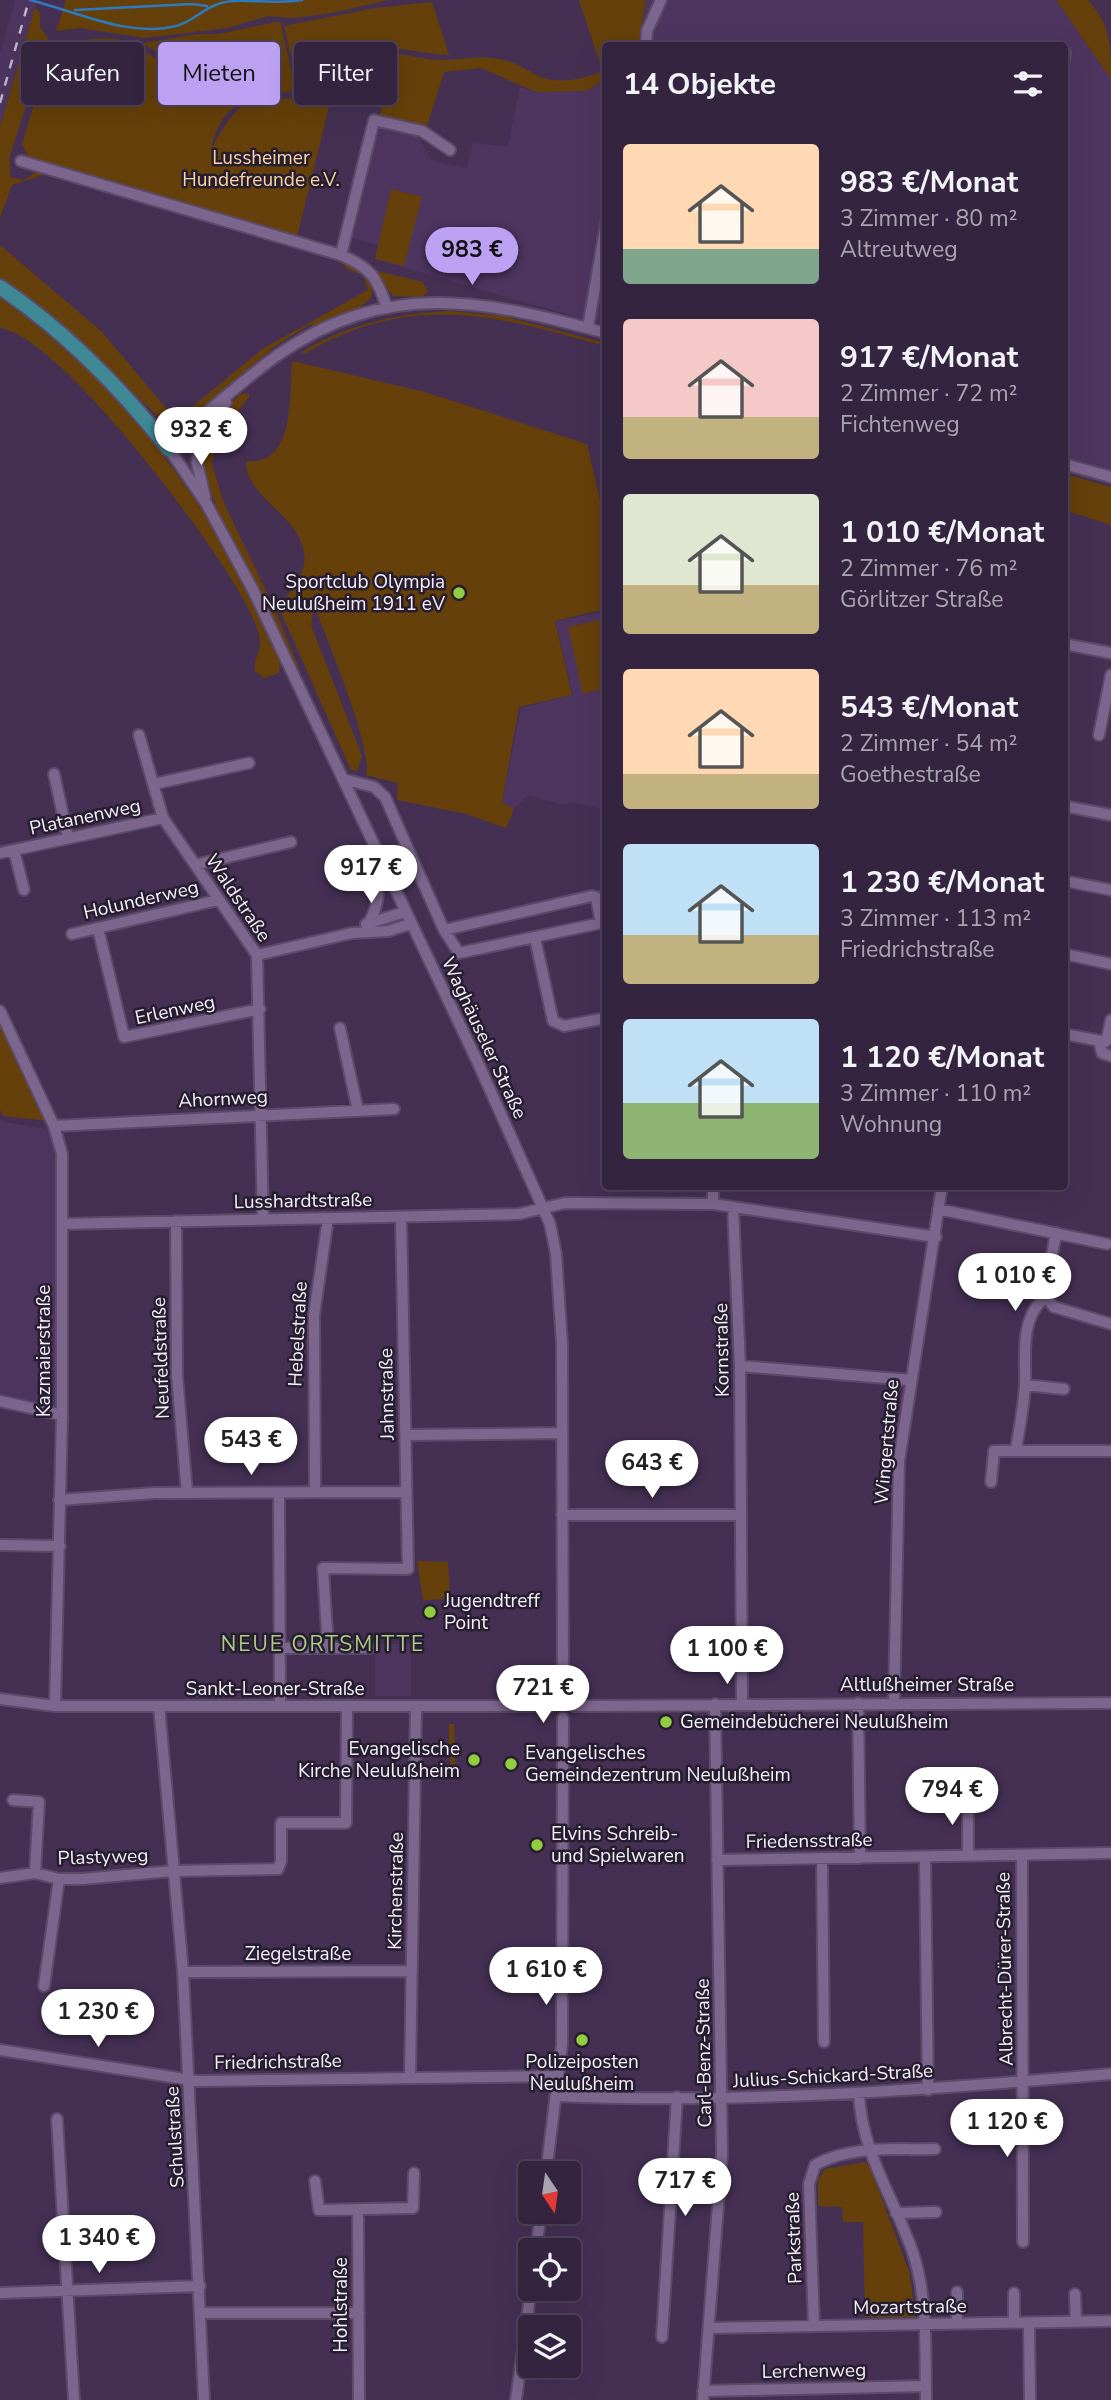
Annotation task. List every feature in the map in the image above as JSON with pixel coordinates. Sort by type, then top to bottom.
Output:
[{"type":"main road","points":[[0,287],[31,310],[103,373],[169,449]]},
{"type":"street","points":[[646,42],[647,31],[662,0]]},
{"type":"street","points":[[341,256],[374,120],[422,131],[450,150]]},
{"type":"street","points":[[22,161],[341,256],[368,268],[381,290],[387,308]]},
{"type":"street","points":[[588,328],[602,246]]},
{"type":"street","points":[[169,449],[180,435],[275,357],[306,338],[353,318],[387,308],[435,302],[476,303],[602,332]]},
{"type":"street","points":[[169,449],[184,447],[200,438],[231,394]]},
{"type":"street","points":[[200,438],[197,463],[206,503]]},
{"type":"street","name":"Waghäuseler Straße","points":[[169,449],[206,503],[253,590],[544,1208],[554,1239],[558,1275],[562,1433],[563,1695]]},
{"type":"street","points":[[1068,465],[1111,477]]},
{"type":"street","points":[[1068,645],[1111,653]]},
{"type":"street","points":[[1099,735],[1111,675]]},
{"type":"street","name":"Waldstraße","points":[[139,734],[163,818],[257,955],[263,1220]]},
{"type":"street","points":[[154,784],[249,763]]},
{"type":"street","points":[[54,774],[68,838]]},
{"type":"street","points":[[343,779],[374,787],[385,797],[444,930],[459,953],[602,922]]},
{"type":"street","points":[[1068,807],[1111,815]]},
{"type":"street","name":"Platanenweg","points":[[0,853],[163,818]]},
{"type":"street","points":[[195,865],[291,842]]},
{"type":"street","points":[[369,922],[377,906],[379,894],[373,845]]},
{"type":"street","name":"Platanenweg","points":[[14,850],[24,890]]},
{"type":"street","points":[[1070,882],[1111,890]]},
{"type":"street","points":[[444,930],[592,896],[596,897],[602,918]]},
{"type":"street","name":"Holunderweg","points":[[72,934],[218,900]]},
{"type":"street","points":[[352,933],[369,922],[405,912]]},
{"type":"street","points":[[257,955],[352,933],[388,931],[410,924]]},
{"type":"street","name":"Erlenweg","points":[[98,928],[124,1037],[260,1009]]},
{"type":"street","points":[[534,938],[553,1021],[564,1026],[602,1018]]},
{"type":"street","points":[[1068,955],[1111,964]]},
{"type":"street","name":"Kazmaierstraße","points":[[0,1011],[54,1126],[62,1154],[62,1415],[55,1706]]},
{"type":"street","points":[[1111,1020],[1102,1054],[1111,1056]]},
{"type":"street","points":[[340,1028],[358,1111]]},
{"type":"street","points":[[1068,1034],[1106,1039]]},
{"type":"street","name":"Ahornweg","points":[[54,1126],[394,1108]]},
{"type":"street","points":[[713,1190],[713,1204]]},
{"type":"street","name":"Wingertstraße","points":[[894,1703],[899,1461],[910,1380],[936,1237],[941,1190]]},
{"type":"street","name":"Lusshardtstraße","points":[[62,1224],[519,1214],[565,1203],[713,1204],[936,1237]]},
{"type":"street","name":"Kornstraße","points":[[733,1206],[740,1366],[742,1703]]},
{"type":"street","points":[[937,1209],[1107,1244]]},
{"type":"street","name":"Jahnstraße","points":[[328,1648],[323,1567],[408,1569],[401,1217]]},
{"type":"street","name":"Hebelstraße","points":[[315,1492],[312,1350],[317,1279],[328,1219]]},
{"type":"street","name":"Neufeldstraße","points":[[176,1221],[177,1376],[187,1493]]},
{"type":"street","points":[[1016,1450],[1025,1385],[1024,1345],[1033,1309],[1051,1293],[1046,1288],[1056,1233]]},
{"type":"street","points":[[1044,1300],[1054,1307],[1111,1324]]},
{"type":"street","points":[[740,1366],[910,1380]]},
{"type":"street","points":[[1025,1385],[1064,1389]]},
{"type":"street","points":[[0,1401],[62,1415]]},
{"type":"street","points":[[405,1435],[562,1433]]},
{"type":"street","points":[[991,1482],[994,1451],[1111,1451]]},
{"type":"street","points":[[59,1500],[187,1493],[405,1492]]},
{"type":"street","points":[[279,1493],[280,1706]]},
{"type":"street","points":[[562,1515],[741,1515]]},
{"type":"street","points":[[0,1545],[60,1546]]},
{"type":"street","points":[[280,1648],[370,1648]]},
{"type":"street","points":[[563,1695],[571,1698],[575,1706],[571,1714],[563,1718],[556,1716],[551,1706],[553,1699],[563,1695]]},
{"type":"street","name":"Sankt-Leoner-Straße","points":[[0,1699],[55,1706],[551,1706]]},
{"type":"street","name":"Altlußheimer Straße","points":[[575,1706],[742,1703],[1111,1704]]},
{"type":"street","points":[[858,1703],[860,1858]]},
{"type":"street","name":"Carl-Benz-Straße","points":[[703,2395],[722,2154],[723,2098],[715,1704]]},
{"type":"street","name":"Schulstraße","points":[[159,1706],[172,1871],[184,1972],[204,2400]]},
{"type":"street","name":"Plastyweg","points":[[0,1878],[35,1873],[59,1879],[172,1871],[278,1869],[281,1823],[346,1823],[347,1706]]},
{"type":"street","name":"Kirchenstraße","points":[[410,2077],[416,1706]]},
{"type":"street","points":[[548,2161],[559,2076],[563,1718]]},
{"type":"street","points":[[968,1798],[968,1856]]},
{"type":"street","name":"Plastyweg","points":[[13,1800],[39,1802],[35,1873]]},
{"type":"street","name":"Friedensstraße","points":[[717,1860],[1111,1853]]},
{"type":"street","name":"Albrecht-Dürer-Straße","points":[[1022,1856],[1023,2242]]},
{"type":"street","points":[[925,1857],[928,2090]]},
{"type":"street","points":[[822,1858],[824,2042]]},
{"type":"street","points":[[44,1986],[59,1879]]},
{"type":"street","name":"Ziegelstraße","points":[[184,1972],[412,1971]]},
{"type":"street","name":"Friedrichstraße","points":[[0,2050],[190,2079],[559,2076]]},
{"type":"street","name":"Julius-Schickard-Straße","points":[[557,2096],[723,2098],[859,2093],[928,2090],[1111,2074]]},
{"type":"street","points":[[859,2093],[869,2150],[917,2269],[924,2325],[926,2400]]},
{"type":"street","points":[[662,2337],[677,2097]]},
{"type":"street","points":[[57,2119],[74,2400]]},
{"type":"street","points":[[869,2150],[934,2149]]},
{"type":"street","name":"Parkstraße","points":[[814,2326],[812,2171],[815,2165],[832,2157],[869,2150]]},
{"type":"street","points":[[315,2181],[319,2210],[413,2208],[414,2173]]},
{"type":"street","name":"Hohlstraße","points":[[358,2211],[359,2400]]},
{"type":"street","points":[[896,2213],[936,2212]]},
{"type":"street","points":[[0,2293],[200,2287]]},
{"type":"street","points":[[957,2292],[957,2324]]},
{"type":"street","points":[[1014,2293],[1014,2323]]},
{"type":"street","points":[[1075,2294],[1076,2322]]},
{"type":"street","points":[[516,2400],[529,2301]]},
{"type":"street","points":[[201,2313],[359,2313]]},
{"type":"street","name":"Mozartstraße","points":[[709,2328],[1111,2321]]},
{"type":"street","points":[[1029,2323],[1030,2400]]},
{"type":"street","name":"Lerchenweg","points":[[703,2395],[925,2386]]},
{"type":"shaded area","points":[[15,0],[37,0],[25,42],[21,42],[21,55],[0,127],[0,54]]},
{"type":"shaded area","points":[[646,0],[1056,0],[1111,79],[1111,471],[1068,457],[1068,42],[639,42]]},
{"type":"shaded area","points":[[602,82],[602,324],[375,259],[378,245],[351,238],[375,138],[380,130],[386,128],[416,133],[431,160],[467,168],[473,143],[508,147],[520,87],[536,92],[587,91]]},
{"type":"shaded area","points":[[602,612],[602,809],[569,801],[567,806],[528,795],[514,809],[502,803],[521,708],[573,695],[556,622]]},
{"type":"shaded area","points":[[0,1121],[50,1130],[59,1153],[56,1408],[0,1396]]},
{"type":"shaded area","points":[[375,1644],[411,1644],[411,1696],[375,1696]]},
{"type":"green space","points":[[66,0],[388,0],[332,13],[294,18],[268,16],[228,28],[145,38],[81,28],[56,31]]},
{"type":"green space","points":[[579,0],[646,0],[639,42],[602,42],[601,66]]},
{"type":"green space","points":[[1056,0],[1088,0],[1096,9],[1108,37],[1111,79]]},
{"type":"green space","points":[[432,2],[449,55],[397,49],[397,42],[294,42],[294,69],[284,26],[375,8]]},
{"type":"green space","points":[[35,7],[40,13],[40,27],[48,38],[47,42],[25,42]]},
{"type":"green space","points":[[280,21],[294,91],[280,93],[280,42],[158,42],[158,53],[144,44],[199,34],[219,34]]},
{"type":"green space","points":[[97,38],[128,42],[71,42]]},
{"type":"green space","name":"Lussheimer Hundefreunde e.V.","points":[[144,51],[158,60],[158,105],[239,105],[222,120],[211,150],[225,126],[245,105],[280,105],[280,98],[294,97],[294,105],[330,105],[297,237],[29,158],[22,144],[34,105],[144,105]]},
{"type":"green space","points":[[397,54],[440,60],[499,59],[514,63],[546,79],[555,80],[581,78],[602,71],[602,82],[587,91],[536,92],[481,68],[444,72],[426,130],[379,116],[382,105],[397,105]]},
{"type":"green space","points":[[21,55],[21,105],[26,105],[10,156],[10,177],[24,180],[39,170],[334,257],[364,274],[371,285],[371,298],[358,309],[313,327],[310,324],[277,345],[185,421],[170,428],[78,339],[0,278],[0,245],[102,332],[176,420],[264,348],[368,290],[363,275],[348,270],[341,262],[46,174],[12,185],[0,218],[0,127]]},
{"type":"green space","points":[[391,189],[422,197],[404,266],[375,259]]},
{"type":"green space","points":[[378,271],[422,282],[428,291],[422,297],[393,296],[377,276]]},
{"type":"green space","points":[[0,298],[68,353],[100,383],[158,449],[185,485],[231,560],[280,661],[279,673],[264,678],[255,671],[260,640],[252,617],[233,581],[174,497],[98,405],[61,367],[27,340],[0,328]]},
{"type":"green space","points":[[449,311],[503,316],[602,342],[602,345],[526,325],[453,315],[417,316],[381,322],[343,334],[304,354],[302,352],[336,334],[372,322],[410,314]]},
{"type":"green space","name":"Sportclub Olympia Neulußheim 1911 eV","points":[[292,361],[425,392],[587,444],[602,508],[602,610],[555,621],[572,695],[519,707],[502,802],[514,809],[506,828],[466,814],[397,800],[398,783],[366,775],[367,763],[356,719],[314,606],[311,625],[362,756],[357,771],[351,770],[279,608],[302,571],[303,549],[298,535],[255,487],[248,474],[246,461],[262,460],[274,452],[282,441],[289,409]]},
{"type":"green space","points":[[249,393],[249,397],[217,438],[212,464],[223,501],[275,610],[300,670],[297,672],[220,516],[201,466],[203,444],[215,424],[240,394]]},
{"type":"green space","points":[[1072,476],[1111,487],[1111,525],[1068,511],[1068,479]]},
{"type":"green space","points":[[602,620],[602,689],[583,694],[568,627]]},
{"type":"green space","points":[[0,1023],[49,1121],[3,1116],[0,1110]]},
{"type":"green space","points":[[417,1561],[448,1562],[450,1599],[423,1600]]},
{"type":"green space","points":[[449,1724],[454,1724],[456,1778],[429,1777],[426,1768],[450,1768],[450,1753],[445,1753],[445,1748],[449,1748]]},
{"type":"green space","points":[[865,2162],[870,2167],[910,2274],[915,2317],[865,2317],[863,2222],[843,2222],[842,2207],[818,2206],[818,2180],[825,2169]]},
{"type":"waterway","points":[[30,0],[102,22],[139,29],[158,29],[183,24],[223,2],[302,0]]},
{"type":"waterway","points":[[75,10],[192,4],[207,6]]},
{"type":"railway","points":[[0,103],[29,0]]},
{"type":"place","name":"Sportclub Olympia Neulußheim 1911 eV","points":[[459,593]]},
{"type":"place","name":"Jugendtreff Point","points":[[430,1612]]},
{"type":"place","name":"Gemeindebücherei Neulußheim","points":[[666,1722]]},
{"type":"place","name":"Evangelische Kirche Neulußheim","points":[[474,1760]]},
{"type":"place","name":"Evangelisches Gemeindezentrum Neulußheim","points":[[511,1764]]},
{"type":"place","name":"Elvins Schreib- und Spielwaren","points":[[537,1845]]},
{"type":"place","name":"Polizeiposten Neulußheim","points":[[582,2040]]},
{"type":"district","name":"NEUE ORTSMITTE","points":[[323,1644]]}]
